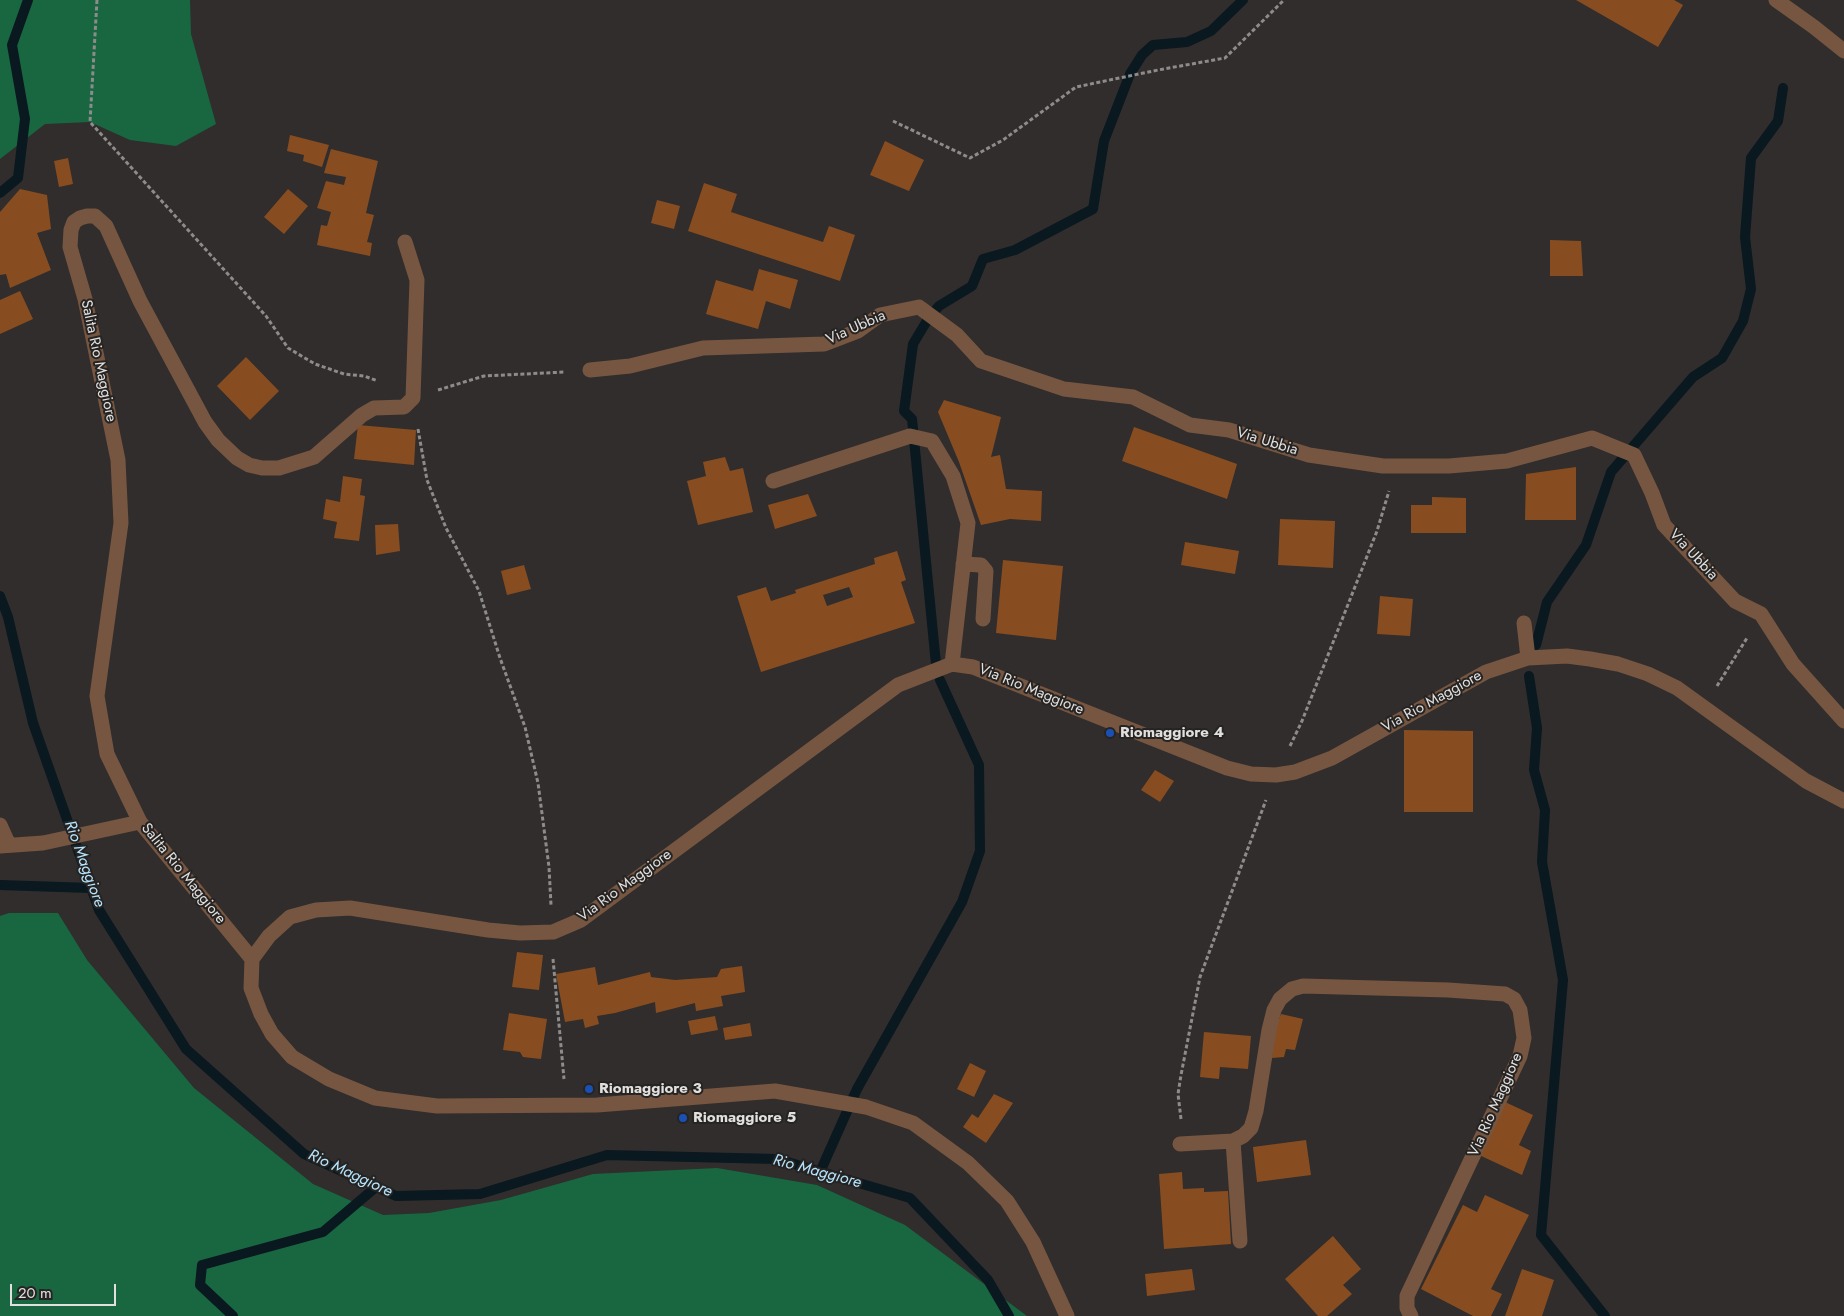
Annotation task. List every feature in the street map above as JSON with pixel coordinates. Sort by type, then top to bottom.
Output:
[{"type":"street","points":[[1776,0],[1844,51]]},
{"type":"street","name":"Salita Rio Maggiore","points":[[252,959],[140,822],[107,754],[97,696],[121,523],[118,460],[85,298],[70,247],[71,230],[74,222],[80,218],[95,216],[106,226],[140,302],[205,422],[218,440],[236,458],[249,465],[262,468],[279,468],[314,456],[362,415],[374,408],[404,407],[413,398]]},
{"type":"street","points":[[405,242],[416,280],[413,398]]},
{"type":"street","name":"Via Ubbia","points":[[590,370],[630,366],[702,348],[824,344],[858,331],[880,315],[919,307],[957,335],[981,361],[1064,389],[1133,397],[1190,425],[1229,430],[1309,455],[1383,466],[1449,466],[1507,461],[1592,438],[1634,455],[1652,493],[1664,525],[1735,601],[1761,614]]},
{"type":"street","points":[[773,481],[910,436],[932,441],[953,476],[968,524],[952,664]]},
{"type":"street","points":[[963,564],[981,565],[986,571],[983,619]]},
{"type":"street","points":[[1761,614],[1793,664],[1844,721]]},
{"type":"street","points":[[1524,623],[1528,658]]},
{"type":"street","name":"Via Rio Maggiore","points":[[252,959],[268,936],[290,917],[316,910],[350,908],[488,930],[520,933],[553,932],[581,920],[898,685],[952,664],[973,667],[1227,768],[1251,774],[1276,775],[1295,772],[1332,758],[1486,672],[1528,658],[1567,656],[1618,664],[1648,674],[1676,688],[1806,781],[1844,801]]},
{"type":"street","points":[[0,825],[5,845],[43,843],[140,822]]},
{"type":"street","points":[[252,959],[251,988],[260,1014],[272,1034],[292,1057],[329,1079],[375,1098],[437,1106],[597,1105],[775,1091],[866,1107],[913,1123],[968,1163],[1007,1201],[1033,1242],[1067,1316]]},
{"type":"street","name":"Via Rio Maggiore","points":[[1233,1141],[1243,1136],[1251,1128],[1254,1121],[1274,1010],[1280,998],[1292,989],[1303,986],[1448,990],[1505,994],[1514,999],[1520,1010],[1524,1038],[1520,1056],[1406,1296],[1410,1316]]},
{"type":"street","points":[[1185,1144],[1233,1141],[1240,1241]]},
{"type":"path","points":[[98,0],[90,122],[266,316],[288,348],[315,364],[344,374],[364,376],[390,385],[413,398],[484,376],[590,370]]},
{"type":"path","points":[[893,121],[970,158],[1003,140],[1076,87],[1225,58],[1284,0]]},
{"type":"path","points":[[413,398],[427,480],[446,528],[479,591],[500,658],[526,727],[538,783],[548,858],[553,932],[553,972],[567,1105]]},
{"type":"path","points":[[1185,1144],[1178,1094],[1200,977],[1276,775],[1302,721],[1377,531],[1390,485],[1393,466]]},
{"type":"path","points":[[1703,708],[1761,614]]},
{"type":"green space","points":[[0,0],[190,0],[191,34],[216,124],[176,146],[130,140],[90,122],[45,124],[0,159]]},
{"type":"green space","points":[[9,913],[58,913],[87,960],[194,1088],[313,1184],[383,1215],[429,1213],[501,1200],[593,1174],[717,1168],[817,1185],[905,1225],[1027,1316],[0,1316],[0,916]]},
{"type":"building","points":[[1576,0],[1674,0],[1683,5],[1658,47]]},
{"type":"building","points":[[290,135],[329,145],[322,167],[303,161],[304,155],[287,151]]},
{"type":"building","points":[[885,141],[924,160],[909,191],[870,175]]},
{"type":"building","points":[[331,149],[378,161],[366,213],[374,215],[367,242],[372,243],[370,256],[317,245],[321,225],[327,226],[331,212],[317,208],[326,181],[344,185],[346,177],[324,173]]},
{"type":"building","points":[[68,158],[73,184],[59,187],[54,161]]},
{"type":"building","points":[[704,183],[737,194],[731,212],[823,242],[829,226],[855,235],[840,281],[688,231]]},
{"type":"building","points":[[20,189],[47,195],[51,229],[37,233],[51,270],[10,288],[6,274],[0,275],[0,212]]},
{"type":"building","points":[[288,189],[308,206],[284,234],[264,217]]},
{"type":"building","points":[[657,200],[680,206],[674,229],[651,223]]},
{"type":"building","points":[[1550,240],[1581,241],[1583,276],[1550,276]]},
{"type":"building","points":[[759,269],[798,280],[790,309],[766,301],[758,329],[706,314],[716,280],[753,291]]},
{"type":"building","points":[[20,291],[33,319],[0,334],[0,300]]},
{"type":"building","points":[[246,357],[279,391],[250,420],[217,386]]},
{"type":"building","points":[[944,400],[1001,417],[991,457],[1000,455],[1006,489],[1042,491],[1041,521],[1010,519],[981,525],[959,462],[938,412]]},
{"type":"building","points":[[358,425],[416,430],[414,465],[354,459]]},
{"type":"building","points":[[1134,427],[1237,464],[1227,499],[1122,461]]},
{"type":"building","points":[[725,457],[730,471],[743,468],[753,512],[698,525],[687,481],[706,476],[703,462]]},
{"type":"building","points":[[1576,467],[1576,520],[1525,520],[1526,474]]},
{"type":"building","points":[[343,476],[362,479],[360,495],[365,496],[359,541],[334,538],[337,522],[323,519],[326,499],[340,502]]},
{"type":"building","points":[[808,494],[817,516],[775,529],[768,505]]},
{"type":"building","points":[[1432,497],[1466,498],[1466,533],[1411,533],[1411,505],[1432,505]]},
{"type":"building","points":[[1280,519],[1335,521],[1333,568],[1278,565]]},
{"type":"building","points":[[398,524],[400,551],[376,555],[375,525]]},
{"type":"building","points":[[1185,542],[1239,551],[1235,574],[1181,565]]},
{"type":"building","points":[[897,551],[906,580],[901,582],[915,623],[761,672],[737,596],[766,587],[771,601],[796,593],[795,590],[875,564],[874,558]],"holes":[[[849,587],[853,597],[827,606],[823,595]]]},
{"type":"building","points":[[1003,560],[1063,566],[1056,640],[996,633]]},
{"type":"building","points":[[524,565],[531,589],[507,595],[501,571]]},
{"type":"building","points":[[1380,596],[1413,599],[1410,636],[1377,634]]},
{"type":"building","points":[[1404,730],[1473,731],[1473,812],[1404,812]]},
{"type":"building","points":[[1155,770],[1174,781],[1160,802],[1141,790]]},
{"type":"building","points":[[517,952],[543,955],[539,990],[512,987]]},
{"type":"building","points":[[742,966],[745,992],[721,996],[723,1006],[696,1011],[695,1003],[656,1013],[655,1002],[597,1016],[599,1024],[585,1028],[583,1019],[565,1022],[556,974],[595,967],[598,985],[650,972],[651,977],[675,980],[717,977],[721,969]]},
{"type":"building","points":[[509,1013],[547,1019],[541,1059],[523,1057],[520,1052],[503,1050]]},
{"type":"building","points":[[1281,1014],[1303,1019],[1295,1050],[1286,1049],[1284,1057],[1272,1058],[1273,1036]]},
{"type":"building","points":[[715,1016],[718,1030],[691,1035],[688,1021]]},
{"type":"building","points":[[750,1023],[752,1036],[725,1040],[723,1028]]},
{"type":"building","points":[[1204,1032],[1251,1036],[1248,1069],[1220,1067],[1219,1079],[1200,1077]]},
{"type":"building","points":[[970,1063],[986,1071],[974,1097],[957,1089]]},
{"type":"building","points":[[994,1094],[1013,1103],[986,1143],[963,1127],[972,1114],[978,1118]]},
{"type":"building","points":[[1505,1102],[1533,1115],[1519,1145],[1531,1151],[1522,1175],[1477,1154]]},
{"type":"building","points":[[1306,1140],[1311,1175],[1257,1182],[1253,1147]]},
{"type":"building","points":[[1182,1172],[1183,1189],[1204,1188],[1204,1192],[1228,1191],[1231,1244],[1164,1249],[1159,1174]]},
{"type":"building","points":[[1485,1195],[1529,1215],[1491,1289],[1502,1294],[1491,1316],[1473,1316],[1421,1289],[1463,1205],[1477,1212]]},
{"type":"building","points":[[1333,1236],[1361,1269],[1343,1285],[1352,1294],[1327,1316],[1318,1316],[1285,1279]]},
{"type":"building","points":[[1192,1269],[1195,1290],[1147,1296],[1145,1274]]},
{"type":"building","points":[[1522,1269],[1554,1280],[1542,1316],[1505,1316]]},
{"type":"waterway","points":[[0,193],[18,178],[25,119],[12,45],[28,0]]},
{"type":"waterway","points":[[936,664],[912,419],[904,411],[913,344],[928,319],[939,306],[972,286],[983,259],[1015,250],[1093,209],[1104,141],[1130,74],[1142,55],[1153,45],[1187,42],[1211,31],[1243,0]]},
{"type":"waterway","points":[[1536,645],[1547,602],[1586,545],[1611,472],[1693,377],[1722,358],[1743,321],[1751,289],[1745,237],[1751,158],[1778,121],[1783,88]]},
{"type":"waterway","name":"Rio Maggiore","points":[[0,596],[8,617],[33,723],[99,910],[186,1049],[304,1154],[396,1196],[480,1194],[607,1155],[777,1159],[910,1198],[988,1280],[1009,1316]]},
{"type":"waterway","points":[[1529,676],[1537,728],[1534,770],[1545,810],[1542,862],[1563,980],[1541,1235],[1605,1316]]},
{"type":"waterway","points":[[820,1172],[857,1089],[962,902],[980,851],[979,765],[940,680]]},
{"type":"waterway","points":[[0,885],[91,888]]},
{"type":"waterway","points":[[233,1316],[200,1285],[202,1265],[323,1232],[376,1187]]},
{"type":"place","name":"Riomaggiore 4","points":[[1110,733]]},
{"type":"place","name":"Riomaggiore 3","points":[[589,1089]]},
{"type":"place","name":"Riomaggiore 5","points":[[683,1118]]}]
